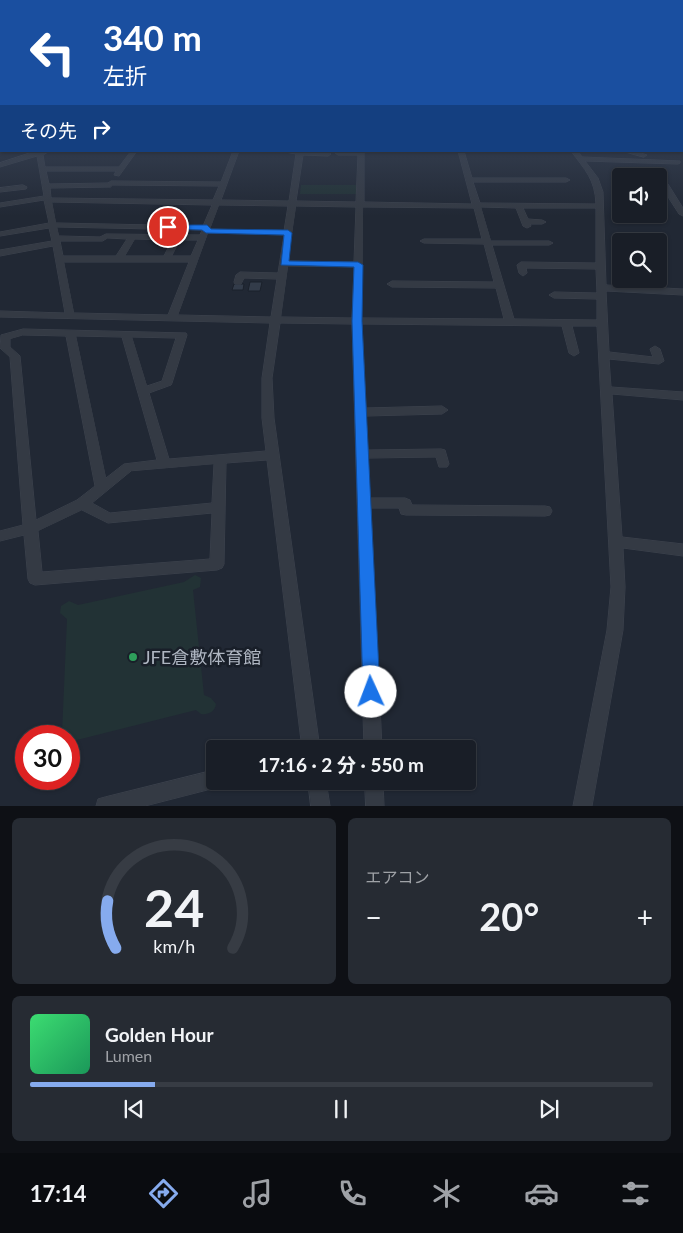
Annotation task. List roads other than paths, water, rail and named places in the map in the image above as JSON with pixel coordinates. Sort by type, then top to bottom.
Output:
[{"type":"street","points":[[1,161],[41,152],[42,169],[70,316]]},
{"type":"street","points":[[99,201],[133,152]]},
{"type":"street","points":[[172,318],[236,152]]},
{"type":"street","points":[[311,740],[272,455],[268,418],[267,378],[300,152],[328,154]]},
{"type":"street","points":[[338,153],[361,152],[357,321],[373,740]]},
{"type":"street","points":[[461,152],[510,322]]},
{"type":"street","points":[[633,152],[680,162]]},
{"type":"street","points":[[577,155],[680,162]]},
{"type":"street","points":[[577,155],[595,178],[600,206],[602,323],[618,587],[615,630],[582,806]]},
{"type":"street","points":[[42,169],[122,168]]},
{"type":"street","points":[[470,180],[566,180]]},
{"type":"street","points":[[46,186],[224,184]]},
{"type":"street","points":[[0,190],[23,187]]},
{"type":"street","points":[[667,189],[683,214]]},
{"type":"street","points":[[0,205],[48,199],[292,204],[600,206]]},
{"type":"street","points":[[520,206],[526,224],[542,222]]},
{"type":"street","points":[[0,234],[53,225],[205,232],[288,233]]},
{"type":"street","points":[[0,253],[56,241],[133,236],[177,237],[205,232]]},
{"type":"street","points":[[119,259],[133,236]]},
{"type":"street","points":[[167,259],[177,237]]},
{"type":"street","points":[[424,241],[549,243]]},
{"type":"street","points":[[60,259],[195,259]]},
{"type":"street","points":[[238,282],[240,275],[358,265]]},
{"type":"street","points":[[523,272],[521,265],[601,266]]},
{"type":"street","points":[[392,284],[500,286]]},
{"type":"street","points":[[554,295],[602,292],[683,292]]},
{"type":"street","points":[[0,314],[276,320],[602,323]]},
{"type":"street","points":[[566,323],[574,353]]},
{"type":"street","points":[[143,391],[167,384],[182,335],[23,332],[4,337],[5,348],[15,356],[35,579],[217,564],[220,459]]},
{"type":"street","points":[[70,333],[102,489]]},
{"type":"street","points":[[126,334],[164,464]]},
{"type":"street","points":[[604,355],[660,361],[655,349]]},
{"type":"street","points":[[606,390],[683,396]]},
{"type":"street","points":[[361,412],[442,410]]},
{"type":"street","points":[[362,454],[442,454]]},
{"type":"street","points":[[0,536],[31,528],[82,504],[128,467],[272,455]]},
{"type":"street","points":[[364,503],[405,503],[406,510],[545,511]]},
{"type":"street","points":[[82,504],[108,518],[218,507]]},
{"type":"street","points":[[616,542],[683,550]]},
{"type":"street","points":[[105,806],[206,781]]},
{"type":"street","points":[[318,790],[321,806]]},
{"type":"street","points":[[374,790],[375,806]]},
{"type":"place","name":"JFE倉敷体育館","points":[[133,657]]}]
